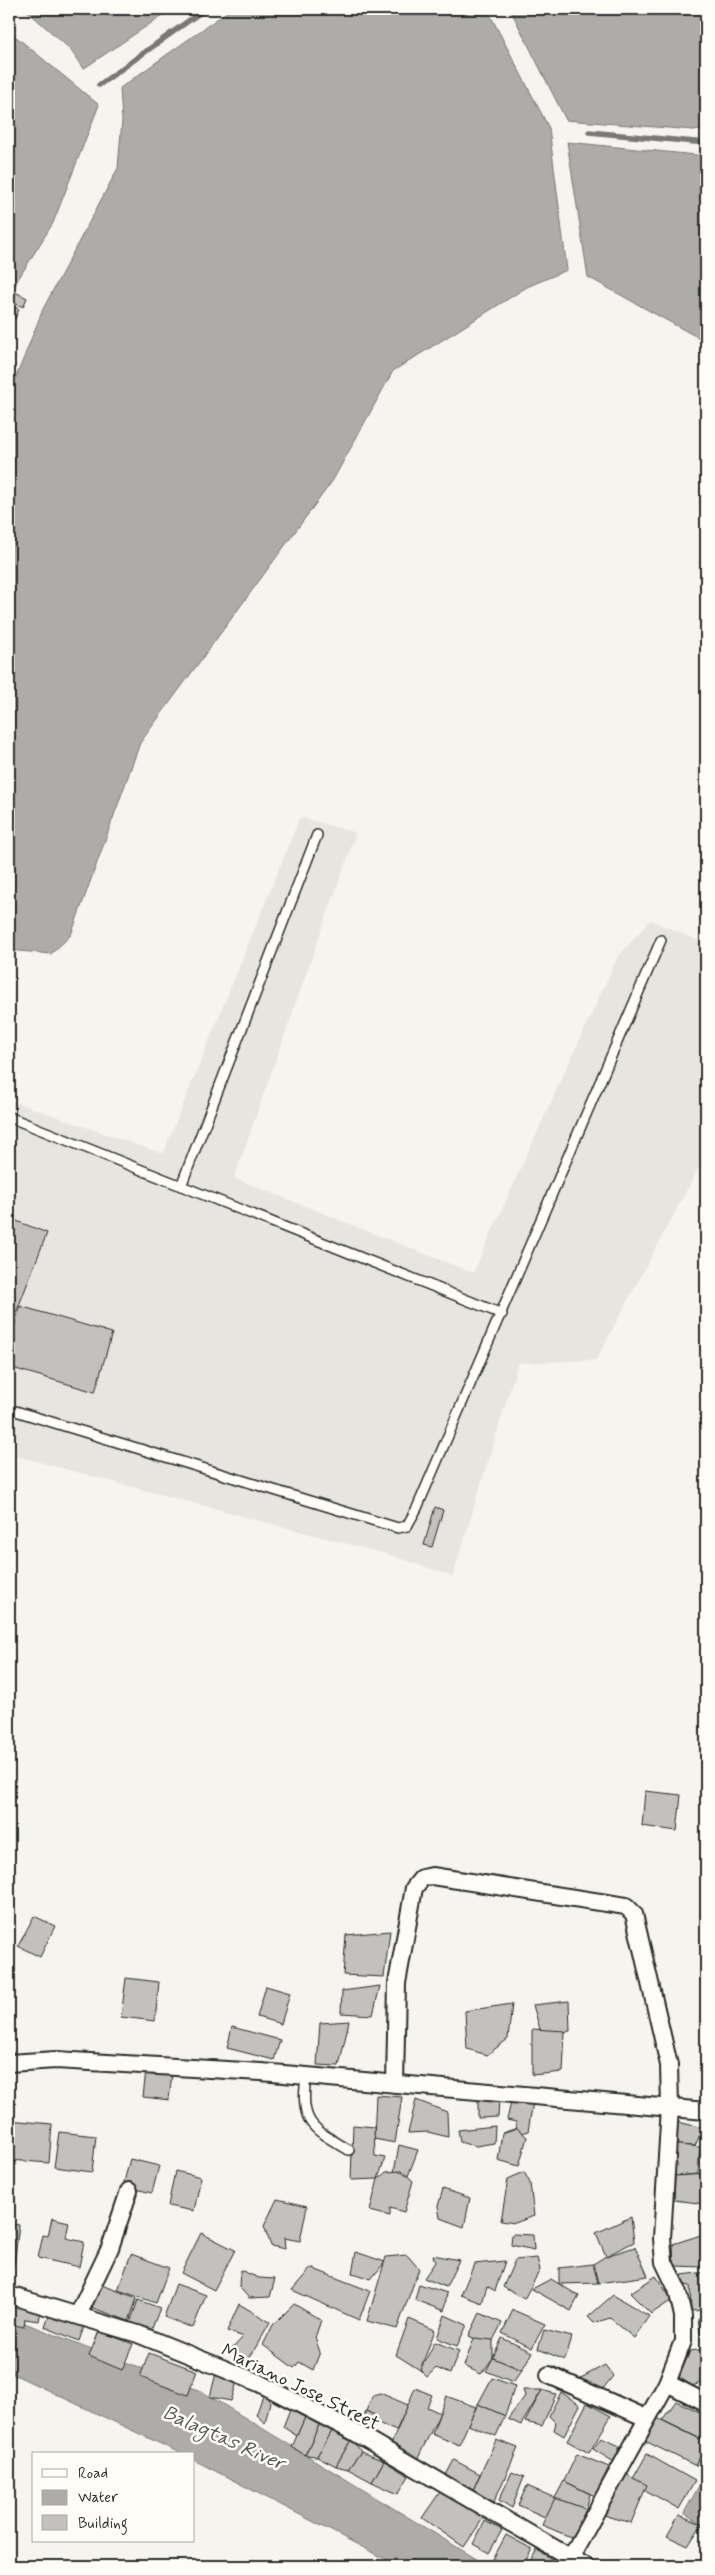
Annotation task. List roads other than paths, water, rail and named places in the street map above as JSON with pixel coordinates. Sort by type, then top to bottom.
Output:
[{"type":"street","points":[[395,2084],[397,1983],[414,1888],[422,1878],[432,1876],[626,1906],[634,1914],[639,1928],[669,2065],[670,2108],[662,2238],[664,2262],[677,2289],[683,2316],[683,2341],[666,2384],[646,2418],[578,2562]]},
{"type":"street","points":[[9,2063],[56,2060],[128,2063],[706,2111]]},
{"type":"street","points":[[78,2315],[110,2248],[129,2191]]},
{"type":"street","name":"Mariano Jose Street","points":[[9,2295],[138,2334],[259,2383],[317,2412],[578,2562]]},
{"type":"street","points":[[549,2375],[646,2418]]},
{"type":"street","points":[[666,2384],[706,2403]]},
{"type":"lane","points":[[181,1186],[317,835]]},
{"type":"lane","points":[[9,1409],[398,1528],[407,1526],[418,1508],[661,940]]},
{"type":"lane","points":[[9,1118],[502,1314]]},
{"type":"lane","points":[[306,2077],[302,2103],[308,2118],[322,2134],[349,2150]]},
{"type":"water","points":[[25,9],[172,9],[83,69],[70,49]]},
{"type":"water","points":[[231,9],[487,9],[549,128],[567,270],[527,287],[393,371],[333,480],[140,743],[71,935],[51,954],[9,950],[9,395],[43,309],[118,168],[122,120],[120,88]]},
{"type":"water","points":[[510,9],[706,9],[706,131],[566,120]]},
{"type":"water","points":[[9,31],[99,105],[53,223],[17,281],[9,302]]},
{"type":"water","points":[[567,142],[706,156],[706,342],[588,277]]},
{"type":"water","name":"Balagtas River","points":[[9,2317],[201,2391],[488,2566],[399,2566],[195,2461],[195,2452],[178,2452],[9,2372]]},
{"type":"water","points":[[706,2473],[706,2527],[684,2513]]},
{"type":"waterway","points":[[99,85],[205,9]]},
{"type":"waterway","points":[[589,132],[706,143]]}]
